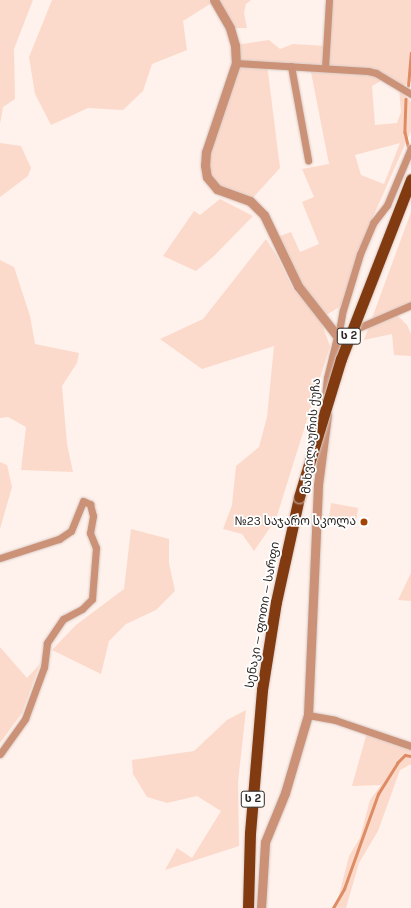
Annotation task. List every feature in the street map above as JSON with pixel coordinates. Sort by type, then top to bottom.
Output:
[{"type":"highway","name":"სენაკი — ფოთი — სარფი","points":[[248,908],[250,832],[262,690],[276,602],[299,497],[341,359],[411,179]]},
{"type":"street","points":[[214,0],[230,28],[236,63],[206,152],[205,165],[207,177],[217,189],[250,201],[264,215],[298,286],[338,337]]},
{"type":"street","points":[[325,68],[329,0]]},
{"type":"street","points":[[236,63],[325,68],[376,73],[411,94]]},
{"type":"street","points":[[292,66],[308,160]]},
{"type":"street","points":[[338,337],[343,310],[360,254],[373,223],[388,205],[411,148]]},
{"type":"street","points":[[338,337],[411,305]]},
{"type":"street","name":"მახვილაურის ქუჩა","points":[[261,908],[266,842],[285,793],[308,716],[318,485],[327,418],[328,378],[338,337]]},
{"type":"street","points":[[0,558],[59,539],[71,531],[83,501],[90,504],[93,516],[90,533],[96,548],[92,599],[82,609],[63,619],[47,643],[44,667],[25,719],[0,754]]},
{"type":"street","points":[[308,716],[335,720],[411,746]]},
{"type":"shaded area","points":[[0,0],[33,0],[14,49],[15,99],[3,107],[0,124]]},
{"type":"shaded area","points":[[52,0],[209,0],[210,4],[183,21],[187,50],[152,64],[143,91],[123,110],[88,108],[51,125],[35,94],[29,57]]},
{"type":"shaded area","points":[[214,0],[251,0],[246,4],[244,13],[247,28],[230,28]]},
{"type":"shaded area","points":[[329,0],[411,0],[411,81],[400,89],[411,102],[411,131],[358,251],[341,306],[323,317],[298,286],[275,238],[291,232],[300,252],[319,244],[302,202],[314,197],[302,169],[329,164],[310,67],[267,64],[280,168],[250,201],[217,189],[207,177],[206,152],[227,94],[235,45],[269,40],[280,49],[293,44],[326,46]],"holes":[[[384,79],[399,89],[401,112],[397,123],[375,125],[372,86]],[[400,143],[384,184],[361,175],[355,155]]]},
{"type":"shaded area","points":[[0,143],[21,146],[31,168],[28,176],[0,197]]},
{"type":"shaded area","points":[[220,199],[253,216],[214,256],[196,271],[163,256],[194,211],[200,215]]},
{"type":"shaded area","points":[[411,212],[411,305],[395,313],[407,325],[411,334],[411,356],[394,355],[392,334],[364,340]]},
{"type":"shaded area","points":[[266,239],[277,256],[293,289],[320,319],[330,346],[276,519],[254,551],[242,534],[223,529],[232,505],[236,466],[259,447],[267,417],[274,346],[202,369],[160,339],[203,319]]},
{"type":"shaded area","points":[[0,260],[14,267],[30,316],[35,344],[79,353],[77,363],[62,386],[67,444],[73,472],[21,470],[26,427],[8,417],[0,418]]},
{"type":"shaded area","points":[[0,462],[7,465],[12,487],[0,529]]},
{"type":"shaded area","points":[[331,503],[358,508],[356,523],[329,518]]},
{"type":"shaded area","points":[[131,529],[169,539],[169,563],[175,591],[156,610],[126,624],[109,641],[101,674],[52,650],[76,625],[124,589]]},
{"type":"shaded area","points":[[411,573],[411,601],[398,600]]},
{"type":"shaded area","points":[[0,647],[27,678],[40,664],[22,713],[0,743]]},
{"type":"shaded area","points":[[246,710],[238,782],[239,846],[165,870],[177,848],[192,858],[221,811],[197,796],[167,803],[147,797],[133,774],[132,760],[194,751],[227,720]]},
{"type":"shaded area","points":[[368,729],[411,745],[411,764],[400,770],[378,831],[359,863],[346,908],[332,908],[337,903],[349,856],[360,838],[370,800],[381,785],[352,786]]},
{"type":"waterway","points":[[408,86],[411,53]]},
{"type":"waterway","points":[[406,99],[405,132],[409,149]]},
{"type":"waterway","points":[[333,908],[344,889],[378,794],[397,763],[405,755],[411,756]]},
{"type":"place","name":"№23 საჯარო სკოლა","points":[[364,522]]}]
